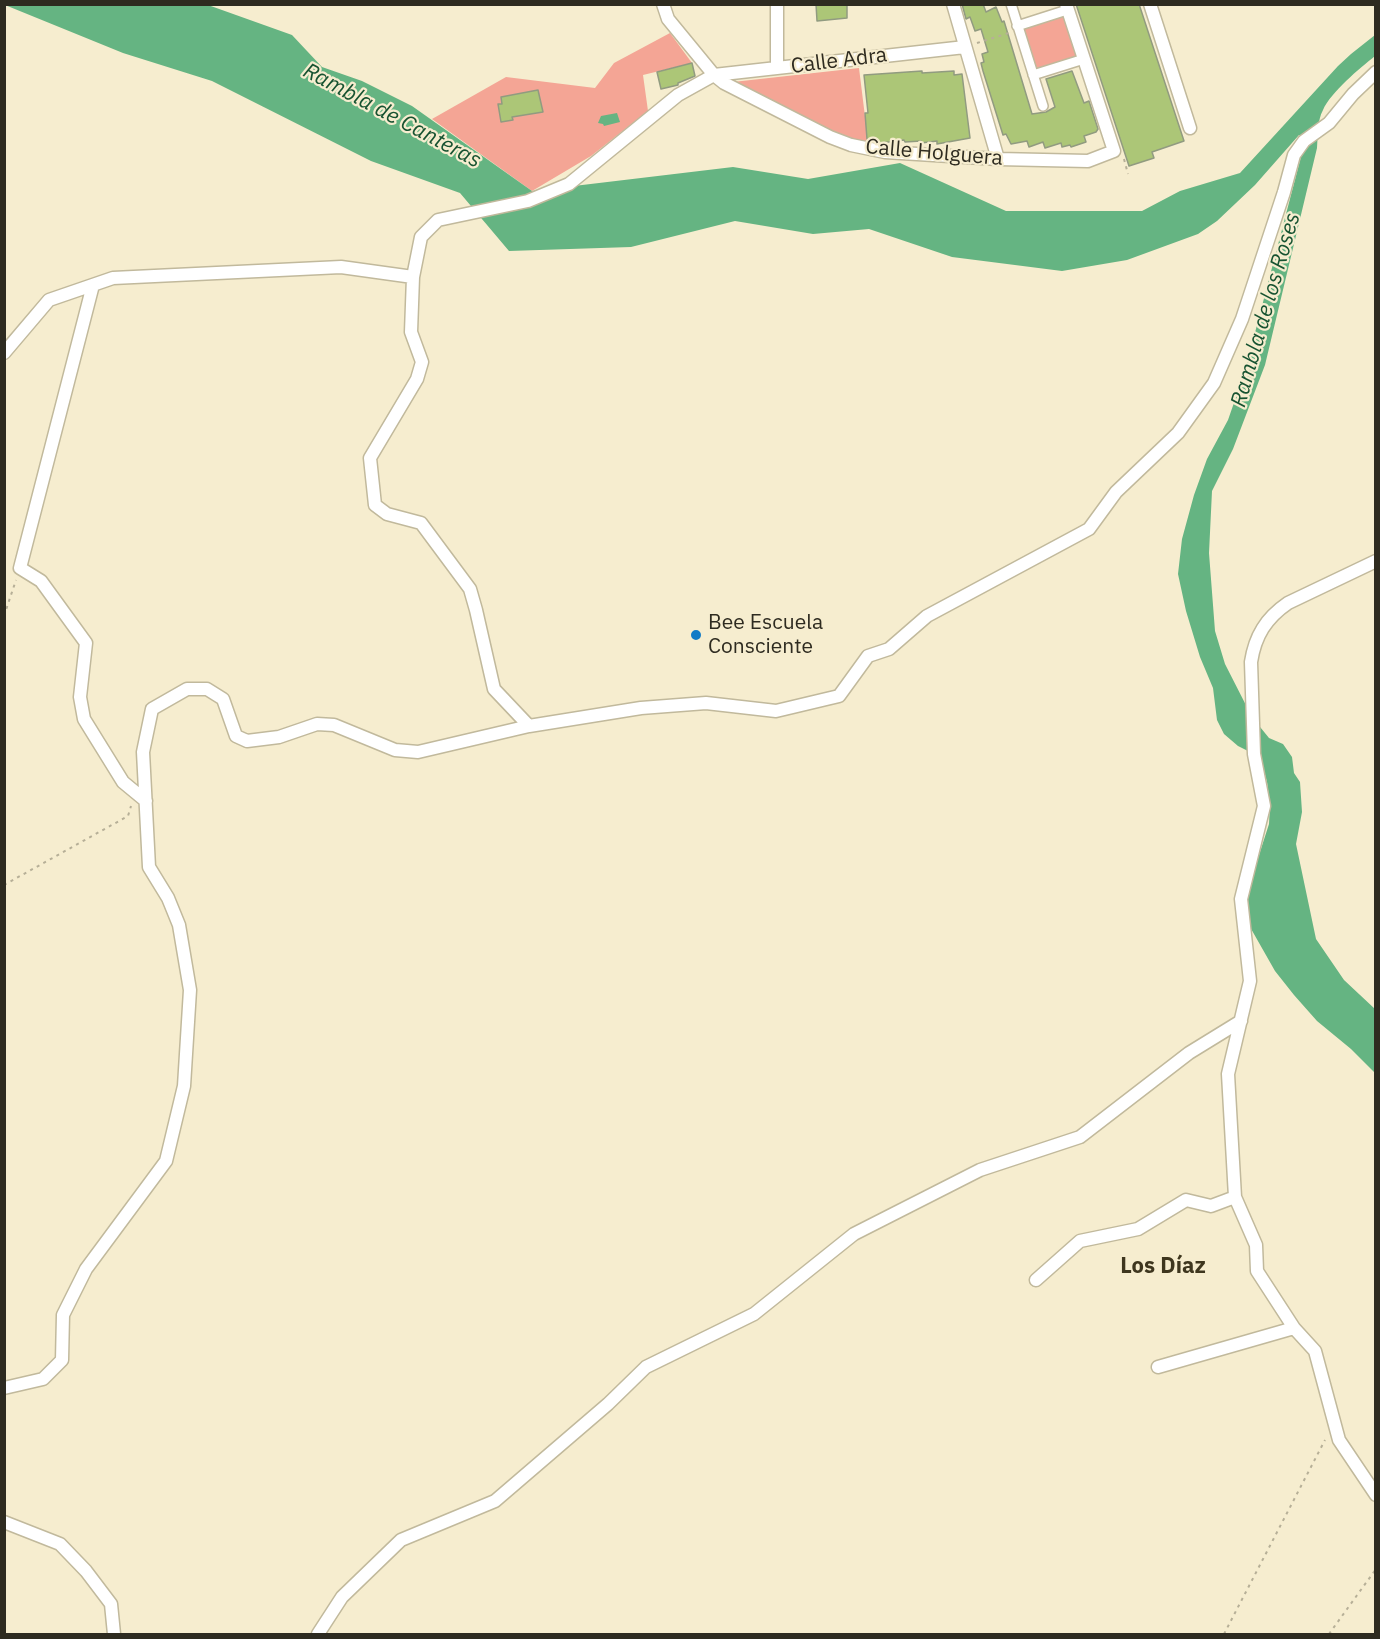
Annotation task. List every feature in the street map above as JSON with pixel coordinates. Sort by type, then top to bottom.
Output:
[{"type":"street","name":"Calle Holguera","points":[[663,4],[668,19],[714,75],[724,83],[830,137],[851,145],[885,152],[998,159],[1088,161],[1114,151],[1083,59]]},
{"type":"street","points":[[777,4],[777,68]]},
{"type":"street","points":[[952,4],[968,46],[998,159]]},
{"type":"street","points":[[1011,4],[1043,106]]},
{"type":"street","points":[[1150,4],[1190,128]]},
{"type":"street","points":[[1018,28],[1067,7],[1083,59],[1033,75]]},
{"type":"street","name":"Calle Adra","points":[[714,75],[968,46]]},
{"type":"street","points":[[4,1388],[43,1379],[62,1360],[63,1315],[86,1269],[166,1161],[184,1086],[190,990],[179,925],[168,898],[149,867],[143,752],[152,709],[187,689],[207,689],[223,699],[236,736],[247,741],[279,737],[317,724],[333,725],[396,750],[418,752],[529,726],[641,708],[706,703],[776,711],[839,696],[868,656],[889,648],[927,615],[1089,529],[1116,492],[1179,433],[1214,382],[1242,320],[1294,155],[1304,141],[1329,123],[1353,94],[1376,72]]},
{"type":"street","points":[[529,726],[494,688],[470,589],[421,523],[387,514],[375,505],[370,458],[417,379],[422,362],[411,332],[413,276],[421,237],[438,220],[528,201],[569,184],[678,94],[714,75]]},
{"type":"street","points":[[4,353],[49,300],[113,278],[341,267],[413,276]]},
{"type":"street","points":[[93,285],[20,568],[41,581],[86,643],[80,697],[84,719],[123,782],[146,801]]},
{"type":"street","points":[[1376,561],[1288,603],[1266,622],[1253,647],[1251,662],[1254,754],[1264,806],[1241,899],[1250,981],[1228,1074],[1235,1197],[1256,1245],[1257,1271],[1294,1328],[1315,1351],[1339,1440],[1376,1494]]},
{"type":"street","points":[[318,1635],[342,1597],[401,1540],[495,1501],[608,1404],[646,1367],[754,1314],[854,1234],[980,1170],[1080,1137],[1189,1053],[1241,1021]]},
{"type":"street","points":[[1036,1280],[1080,1241],[1138,1229],[1186,1200],[1211,1206],[1235,1197]]},
{"type":"street","points":[[1158,1367],[1294,1328]]},
{"type":"street","points":[[4,1522],[60,1544],[86,1571],[111,1604],[114,1635]]},
{"type":"path","points":[[968,46],[1018,28]]},
{"type":"path","points":[[4,616],[20,568]]},
{"type":"path","points":[[4,885],[128,816],[135,792]]},
{"type":"path","points":[[1224,1635],[1334,1422]]},
{"type":"path","points":[[1329,1635],[1376,1569]]},
{"type":"shaded area","points":[[1067,10],[1084,59],[1033,75],[1017,26]]},
{"type":"shaded area","points":[[670,33],[692,63],[643,75],[648,111],[591,156],[532,191],[432,119],[506,77],[595,88],[614,63]]},
{"type":"shaded area","points":[[859,68],[869,149],[724,83]]},
{"type":"water","points":[[5,5],[208,5],[292,35],[322,67],[362,81],[412,106],[532,191],[733,167],[808,179],[900,163],[1006,211],[1142,211],[1180,191],[1240,173],[1338,66],[1375,35],[1375,56],[1339,88],[1321,114],[1317,148],[1265,365],[1233,449],[1212,491],[1209,553],[1215,631],[1225,664],[1252,717],[1269,738],[1283,744],[1292,757],[1294,773],[1300,782],[1302,812],[1296,844],[1316,939],[1344,980],[1375,1009],[1375,1073],[1351,1049],[1317,1021],[1294,995],[1275,971],[1250,927],[1247,900],[1269,824],[1270,804],[1267,782],[1261,760],[1224,734],[1217,720],[1213,688],[1200,657],[1178,574],[1182,539],[1194,495],[1207,459],[1228,420],[1245,371],[1303,149],[1303,136],[1299,135],[1255,185],[1217,221],[1198,234],[1127,260],[1062,271],[952,257],[869,229],[813,234],[735,221],[631,247],[509,251],[460,193],[371,161],[212,81],[123,53]]},
{"type":"water","points":[[617,113],[620,122],[604,126],[598,123],[601,116]]},
{"type":"building","points":[[816,4],[847,4],[847,18],[817,21]]},
{"type":"building","points":[[962,4],[983,4],[986,12],[996,7],[1002,22],[1004,21],[1032,114],[1046,112],[1055,107],[1046,79],[1072,71],[1084,103],[1089,101],[1098,129],[1084,136],[1086,142],[1071,147],[1070,145],[1062,147],[1061,143],[1045,148],[1043,142],[1029,147],[1027,141],[1011,144],[1006,134],[1003,135],[983,71],[982,54],[988,52],[981,29],[975,31],[970,17],[966,19]]},
{"type":"building","points":[[1076,4],[1139,4],[1184,141],[1152,152],[1154,158],[1129,166]]},
{"type":"building","points":[[692,63],[695,76],[678,85],[661,89],[657,72]]},
{"type":"building","points":[[922,71],[922,73],[954,71],[954,75],[962,74],[970,138],[937,144],[937,141],[921,143],[921,141],[905,142],[904,140],[881,143],[867,139],[865,113],[868,113],[864,75]]},
{"type":"building","points":[[538,90],[543,112],[512,117],[513,120],[501,122],[498,104],[502,104],[501,97]]},
{"type":"place","name":"Bee Escuela Consciente","points":[[696,635]]},
{"type":"district","name":"Los Díaz","points":[[1163,1267]]},
{"type":"water label","name":"Rambla de Canteras","points":[[392,116]]},
{"type":"water label","name":"Rambla de los Roses","points":[[1266,310]]}]
